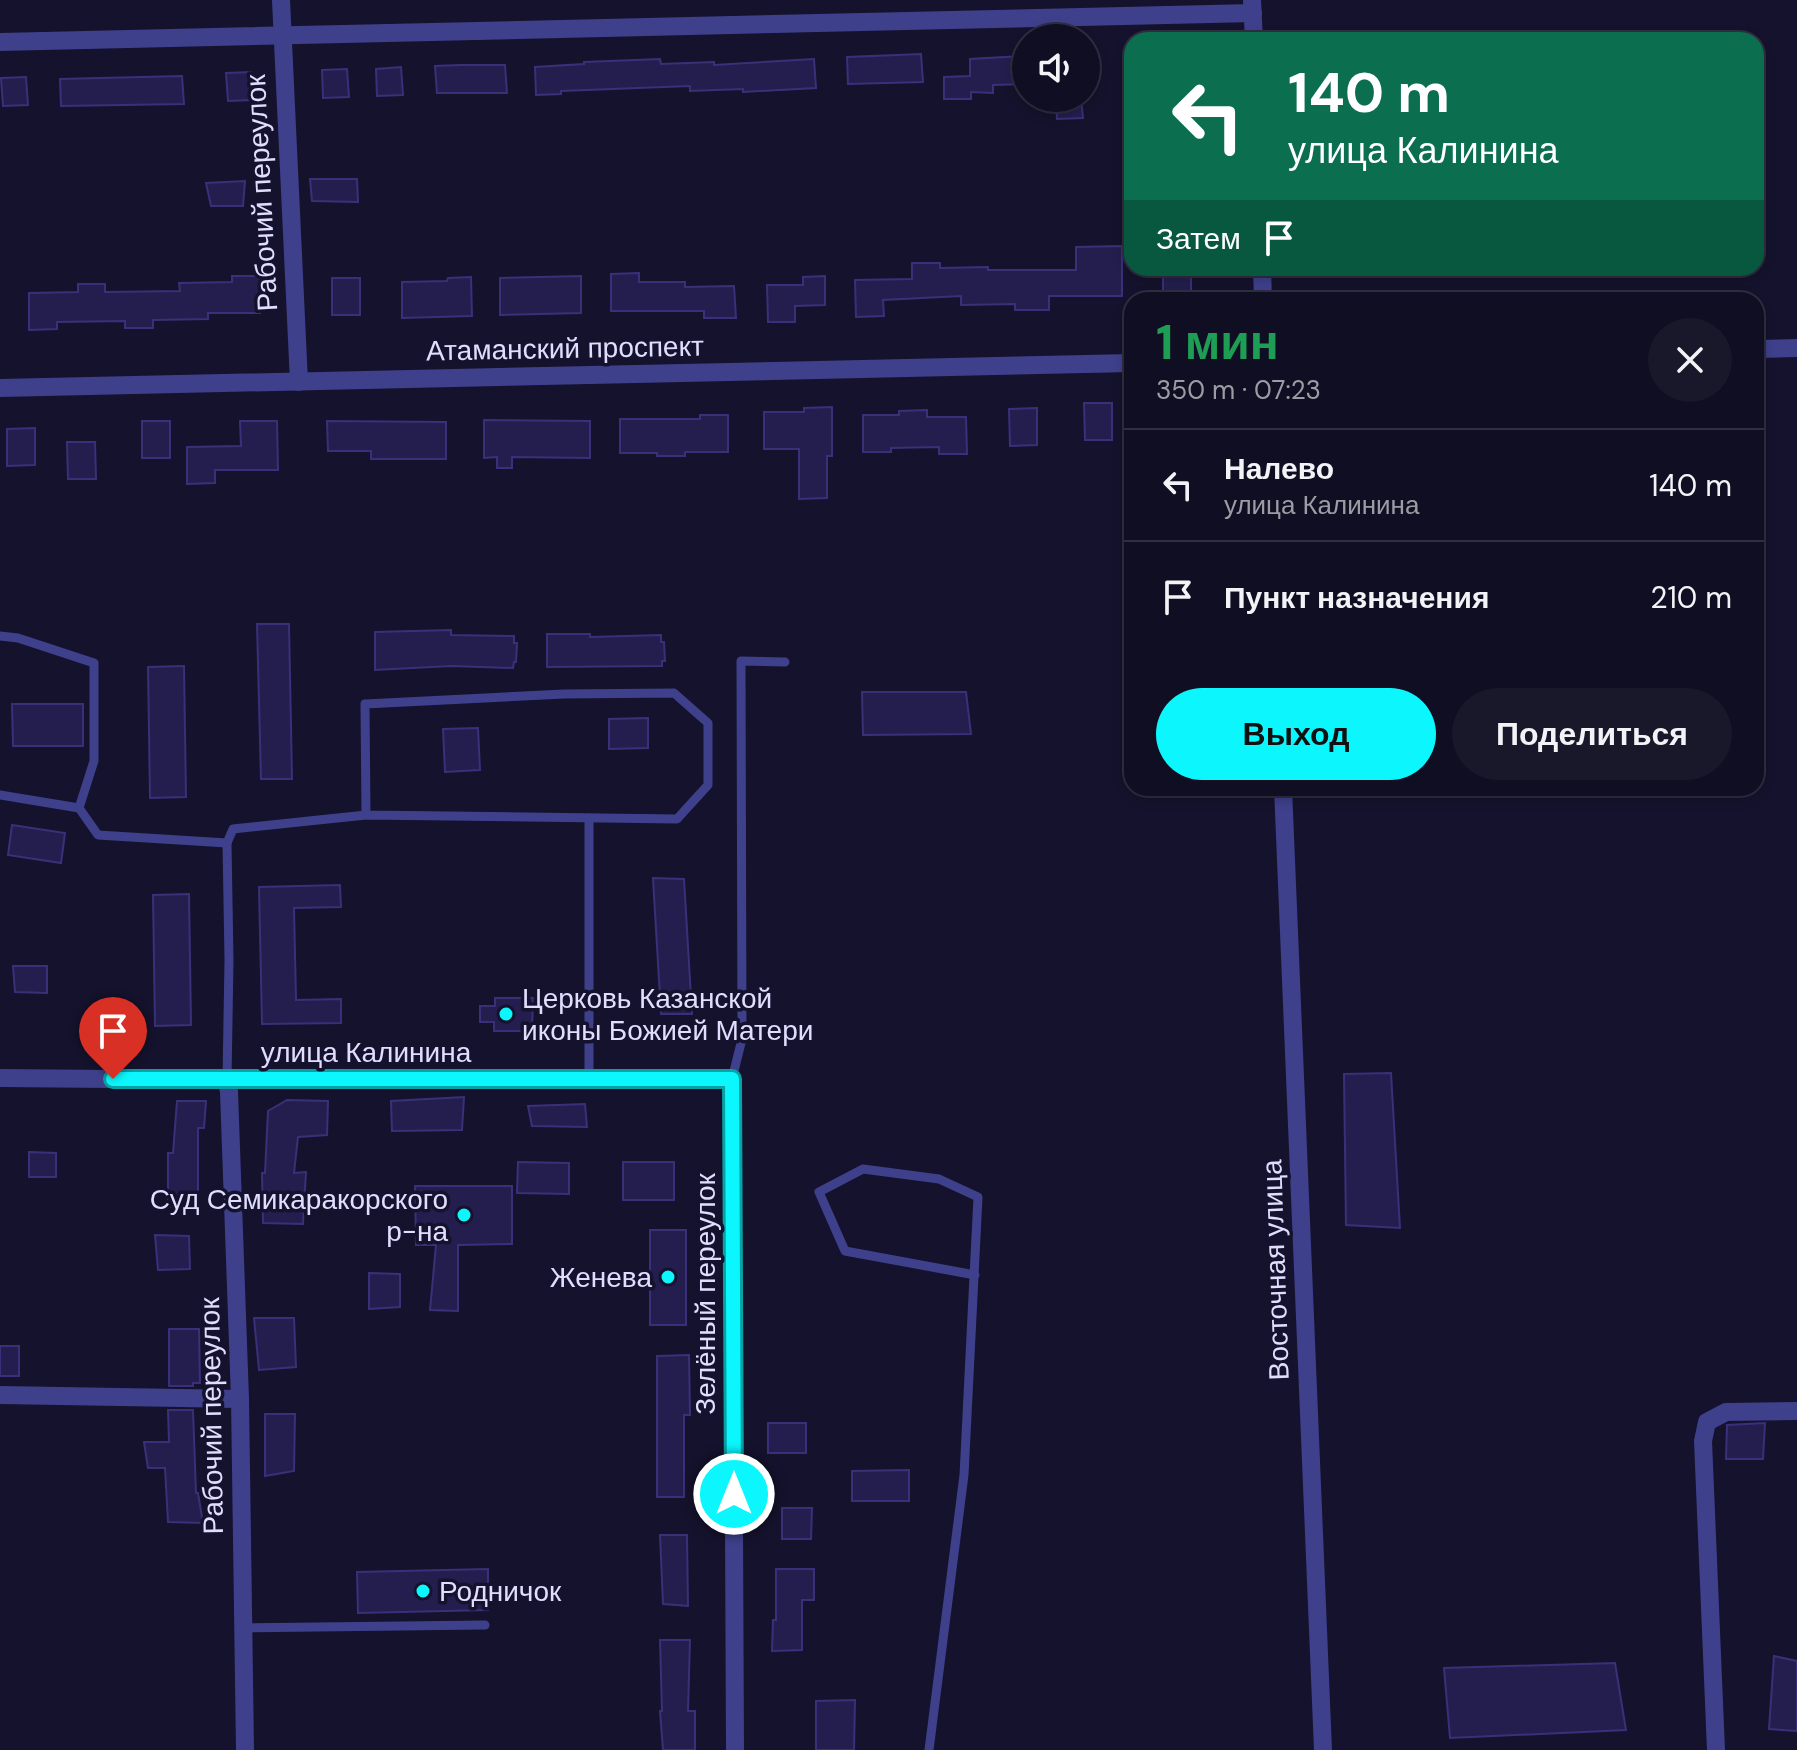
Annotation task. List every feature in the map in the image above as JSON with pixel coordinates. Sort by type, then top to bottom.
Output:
[{"type":"street","name":"Рабочий переулок","points":[[281,0],[299,382]]},
{"type":"street","points":[[0,42],[281,37],[1253,7],[1254,32]]},
{"type":"street","points":[[1764,349],[1797,348]]},
{"type":"street","name":"Атаманский проспект","points":[[0,388],[1124,363]]},
{"type":"street","name":"Восточная улица","points":[[1283,796],[1323,1750]]},
{"type":"street","name":"улица Калинина","points":[[0,1078],[732,1079]]},
{"type":"street","name":"Зелёный переулок","points":[[732,1079],[735,1750]]},
{"type":"street","name":"Рабочий переулок","points":[[227,1080],[240,1399],[245,1750]]},
{"type":"street","points":[[0,1395],[240,1399]]},
{"type":"street","points":[[1716,1750],[1703,1441],[1707,1422],[1726,1412],[1797,1411]]},
{"type":"lane","points":[[0,636],[18,638],[94,663],[94,761],[79,808]]},
{"type":"lane","points":[[732,1079],[742,1039],[741,661],[785,662]]},
{"type":"lane","points":[[227,1080],[227,843],[233,829],[366,815],[677,819],[708,785],[708,723],[674,693],[564,694],[365,704],[366,815]]},
{"type":"lane","points":[[0,795],[79,808],[98,835],[227,843]]},
{"type":"lane","points":[[589,818],[589,1079]]},
{"type":"lane","points":[[929,1750],[964,1475],[975,1275],[978,1197],[939,1179],[863,1169],[819,1192],[845,1251],[975,1275]]},
{"type":"lane","points":[[243,1628],[485,1625]]},
{"type":"building","points":[[921,54],[923,82],[848,84],[847,57]]},
{"type":"building","points":[[1012,57],[1012,84],[993,85],[993,93],[971,92],[971,99],[944,99],[944,77],[970,76],[970,59]]},
{"type":"building","points":[[660,59],[661,64],[714,62],[714,65],[814,59],[816,88],[743,92],[743,89],[690,91],[690,86],[561,91],[561,94],[536,95],[535,67]]},
{"type":"building","points":[[505,65],[507,93],[437,93],[435,66]]},
{"type":"building","points":[[401,67],[403,95],[377,96],[376,69]]},
{"type":"building","points":[[347,69],[349,97],[323,98],[322,70]]},
{"type":"building","points":[[251,72],[253,100],[228,101],[226,73]]},
{"type":"building","points":[[182,76],[184,104],[61,106],[60,79]]},
{"type":"building","points":[[26,77],[28,105],[3,106],[1,78]]},
{"type":"building","points":[[1057,112],[1082,112],[1083,118],[1057,119]]},
{"type":"building","points":[[310,179],[357,179],[358,202],[312,201]]},
{"type":"building","points":[[245,181],[243,206],[211,206],[206,183]]},
{"type":"building","points":[[1122,246],[1122,296],[1049,296],[1049,310],[1015,310],[1015,304],[961,305],[961,296],[883,300],[884,316],[856,317],[855,280],[912,279],[912,263],[940,263],[940,268],[1076,270],[1076,247]]},
{"type":"building","points":[[639,273],[639,282],[685,282],[685,287],[734,286],[736,318],[704,318],[704,311],[611,311],[611,274]]},
{"type":"building","points":[[232,276],[260,276],[260,313],[208,313],[208,319],[153,320],[153,328],[125,328],[125,321],[57,322],[57,329],[29,330],[29,293],[78,292],[78,284],[105,284],[105,292],[180,291],[179,283],[232,282]]},
{"type":"building","points":[[581,276],[581,313],[500,315],[500,278]]},
{"type":"building","points":[[825,276],[825,305],[795,306],[795,322],[768,322],[767,285],[803,285],[803,277]]},
{"type":"building","points":[[1163,276],[1191,276],[1191,292],[1163,292]]},
{"type":"building","points":[[471,277],[472,316],[402,318],[402,282]]},
{"type":"building","points":[[332,278],[360,278],[360,315],[332,315]]},
{"type":"building","points":[[1084,403],[1112,403],[1112,440],[1085,440]]},
{"type":"building","points":[[832,407],[832,456],[827,456],[827,498],[799,499],[799,449],[764,449],[764,412],[804,412],[804,408]]},
{"type":"building","points":[[1037,408],[1037,445],[1010,446],[1009,409]]},
{"type":"building","points":[[927,410],[927,417],[966,417],[967,454],[939,454],[939,447],[863,452],[863,415],[899,415],[899,411]]},
{"type":"building","points":[[700,415],[728,415],[728,452],[685,452],[685,456],[620,453],[620,419],[700,419]]},
{"type":"building","points":[[484,420],[590,421],[590,458],[512,457],[512,468],[497,468],[497,457],[484,458]]},
{"type":"building","points":[[142,421],[170,421],[170,458],[142,458]]},
{"type":"building","points":[[240,421],[277,421],[278,470],[215,470],[215,483],[187,484],[187,447],[241,446]]},
{"type":"building","points":[[327,421],[446,422],[446,459],[371,459],[371,451],[328,451]]},
{"type":"building","points":[[35,428],[35,465],[7,466],[7,429]]},
{"type":"building","points":[[67,442],[95,442],[96,479],[68,479]]},
{"type":"building","points":[[257,624],[289,624],[292,779],[261,779]]},
{"type":"building","points":[[451,630],[451,635],[514,636],[514,643],[517,643],[513,668],[451,666],[375,670],[375,632]]},
{"type":"building","points":[[547,634],[590,634],[590,637],[661,635],[665,661],[662,661],[662,666],[547,667]]},
{"type":"building","points":[[184,666],[186,797],[150,798],[148,667]]},
{"type":"building","points":[[862,692],[966,692],[971,734],[863,735]]},
{"type":"building","points":[[12,704],[83,704],[83,746],[13,746]]},
{"type":"building","points":[[648,718],[648,748],[609,749],[609,719]]},
{"type":"building","points":[[478,728],[480,770],[445,772],[443,729]]},
{"type":"building","points":[[12,825],[65,833],[61,863],[8,855]]},
{"type":"building","points":[[653,878],[684,879],[692,1014],[661,1014]]},
{"type":"building","points":[[340,885],[341,907],[294,908],[296,1000],[341,999],[341,1023],[262,1024],[259,887]]},
{"type":"building","points":[[189,894],[191,1025],[155,1026],[153,895]]},
{"type":"building","points":[[13,966],[47,966],[47,993],[15,992]]},
{"type":"building","name":"Церковь Казанской иконы Божией Матери","points":[[495,998],[533,998],[532,1031],[494,1031],[494,1022],[480,1022],[480,1006],[495,1006]]},
{"type":"building","points":[[1391,1073],[1400,1228],[1346,1225],[1344,1074]]},
{"type":"building","points":[[464,1097],[462,1130],[392,1131],[391,1101]]},
{"type":"building","points":[[287,1100],[328,1101],[327,1135],[298,1137],[294,1173],[306,1172],[303,1224],[263,1223],[262,1173],[265,1173],[268,1111]]},
{"type":"building","points":[[177,1101],[206,1101],[204,1128],[198,1128],[198,1207],[168,1207],[168,1153],[173,1153]]},
{"type":"building","points":[[585,1104],[587,1127],[532,1126],[528,1106]]},
{"type":"building","points":[[29,1152],[56,1153],[56,1177],[29,1177]]},
{"type":"building","points":[[518,1162],[569,1163],[569,1194],[517,1193]]},
{"type":"building","points":[[623,1162],[674,1162],[674,1200],[623,1200]]},
{"type":"building","name":"Суд Семикаракорского р-на","points":[[415,1186],[512,1186],[512,1244],[458,1245],[458,1311],[430,1310],[436,1245],[416,1245]]},
{"type":"building","name":"Женева","points":[[650,1230],[686,1230],[686,1325],[650,1325]]},
{"type":"building","points":[[155,1235],[189,1236],[190,1269],[158,1270]]},
{"type":"building","points":[[369,1273],[400,1274],[400,1307],[369,1309]]},
{"type":"building","points":[[254,1318],[294,1318],[296,1367],[259,1370]]},
{"type":"building","points":[[169,1329],[199,1329],[200,1383],[169,1386]]},
{"type":"building","points":[[0,1346],[19,1346],[19,1376],[0,1376]]},
{"type":"building","points":[[689,1355],[690,1415],[684,1415],[684,1497],[657,1497],[657,1356]]},
{"type":"building","points":[[168,1410],[193,1410],[196,1493],[203,1523],[168,1522],[165,1468],[148,1468],[144,1442],[169,1442]]},
{"type":"building","points":[[265,1414],[295,1414],[294,1471],[265,1476]]},
{"type":"building","points":[[768,1423],[806,1423],[806,1453],[768,1453]]},
{"type":"building","points":[[1765,1423],[1763,1459],[1726,1459],[1727,1425]]},
{"type":"building","points":[[909,1470],[909,1501],[852,1501],[852,1471]]},
{"type":"building","points":[[782,1508],[812,1508],[811,1539],[782,1539]]},
{"type":"building","points":[[660,1535],[687,1535],[688,1606],[663,1604]]},
{"type":"building","name":"Родничок","points":[[488,1569],[488,1610],[358,1613],[357,1572]]},
{"type":"building","points":[[776,1569],[814,1569],[814,1600],[802,1600],[802,1650],[772,1651],[773,1620],[776,1620]]},
{"type":"building","points":[[660,1640],[690,1640],[688,1711],[695,1711],[695,1750],[663,1750]]},
{"type":"building","points":[[1774,1656],[1797,1661],[1797,1731],[1769,1729]]},
{"type":"building","points":[[1615,1663],[1626,1730],[1450,1738],[1444,1668]]},
{"type":"building","points":[[855,1700],[854,1750],[816,1750],[816,1701]]},
{"type":"place","name":"Церковь Казанской иконы Божией Матери","points":[[506,1014]]},
{"type":"place","name":"Суд Семикаракорского р-на","points":[[464,1215]]},
{"type":"place","name":"Женева","points":[[668,1277]]},
{"type":"place","name":"Родничок","points":[[423,1591]]},
{"type":"route","points":[[113,1079],[732,1079],[734,1494]]}]
